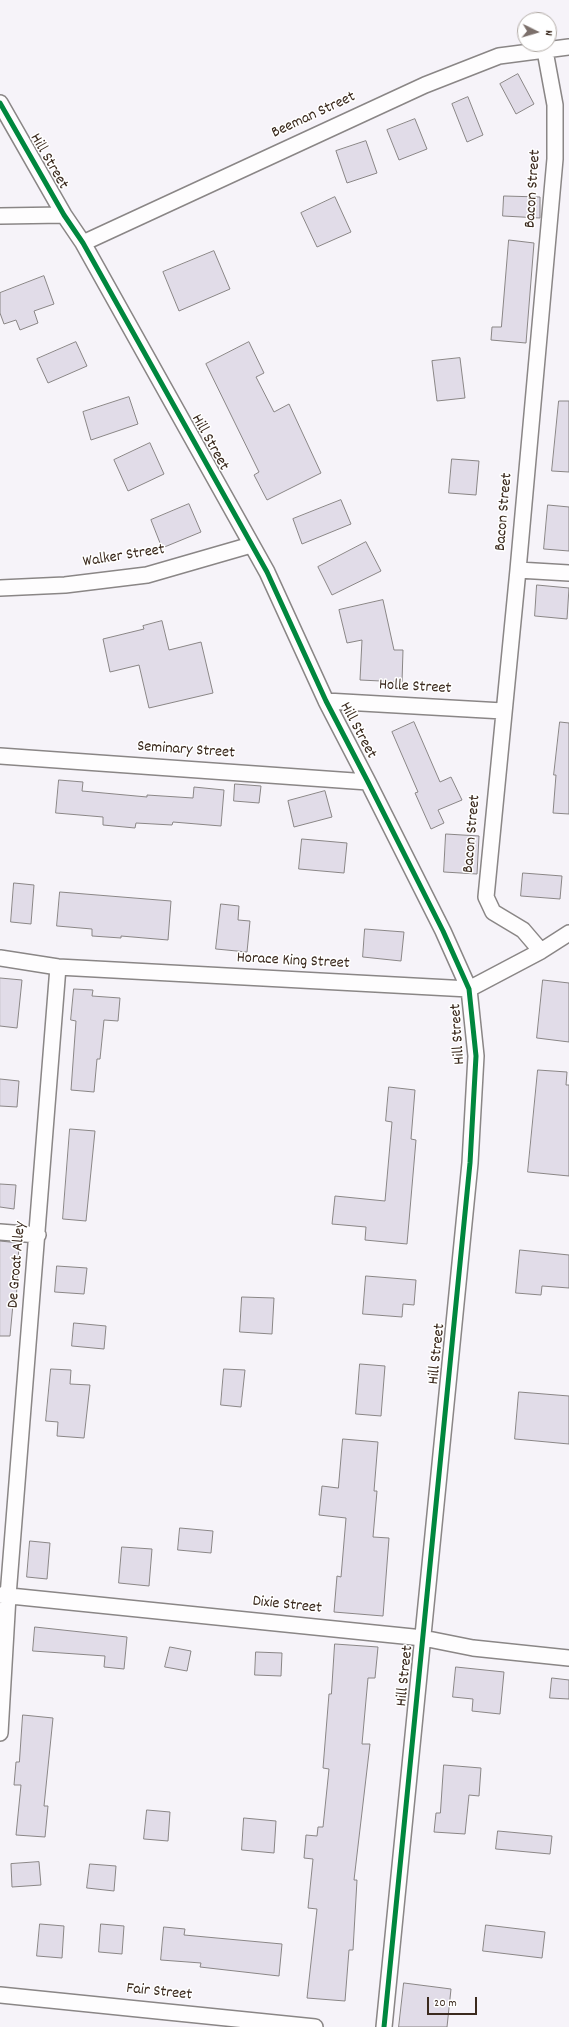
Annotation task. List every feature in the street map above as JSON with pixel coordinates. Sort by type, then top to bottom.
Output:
[{"type":"street","name":"Beeman Street","points":[[557,49],[569,47]]},
{"type":"street","name":"Beeman Street","points":[[82,243],[425,85],[499,56],[524,52]]},
{"type":"street","name":"Bacon Street","points":[[541,951],[523,930],[493,912],[486,896],[518,570],[555,159],[555,105],[545,52]]},
{"type":"street","name":"Hill Street","points":[[0,103],[64,215],[82,243],[267,572],[326,701],[443,931],[469,989],[476,1056],[470,1163],[384,2027]]},
{"type":"street","points":[[0,216],[64,215]]},
{"type":"street","name":"Walker Street","points":[[0,588],[65,585],[147,575],[251,545]]},
{"type":"street","points":[[518,570],[569,573]]},
{"type":"street","name":"Holle Street","points":[[326,701],[503,711]]},
{"type":"street","name":"Seminary Street","points":[[0,756],[368,782]]},
{"type":"street","points":[[469,989],[541,951],[569,932]]},
{"type":"street","name":"Horace King Street","points":[[0,958],[58,967],[469,989]]},
{"type":"street","name":"De Groat Alley","points":[[0,1733],[4,1596],[38,1235],[58,967]]},
{"type":"street","points":[[0,1232],[38,1235]]},
{"type":"street","name":"Dixie Street","points":[[4,1596],[423,1638],[473,1648],[569,1658]]},
{"type":"street","name":"Fair Street","points":[[0,1995],[315,2027]]},
{"type":"building","points":[[518,74],[534,104],[516,114],[500,84]]},
{"type":"building","points":[[468,97],[483,135],[467,142],[452,104]]},
{"type":"building","points":[[415,119],[427,149],[399,160],[387,130]]},
{"type":"building","points":[[366,141],[377,173],[347,183],[336,151]]},
{"type":"building","points":[[504,196],[540,197],[540,218],[503,216]]},
{"type":"building","points":[[335,197],[351,232],[317,247],[301,213]]},
{"type":"building","points":[[509,240],[534,243],[526,343],[491,340],[492,327],[501,327]]},
{"type":"building","points":[[214,251],[230,289],[179,311],[163,272]]},
{"type":"building","points":[[44,276],[54,304],[34,311],[38,323],[20,330],[16,320],[4,324],[0,313],[0,293]]},
{"type":"building","points":[[76,342],[87,366],[48,383],[37,359]]},
{"type":"building","points":[[249,342],[264,373],[256,377],[274,412],[289,404],[321,473],[267,500],[254,475],[259,472],[206,364]]},
{"type":"building","points":[[460,358],[465,398],[437,401],[432,361]]},
{"type":"building","points":[[129,397],[138,424],[91,440],[83,412]]},
{"type":"building","points":[[559,401],[569,401],[569,472],[552,471]]},
{"type":"building","points":[[150,443],[164,474],[128,491],[114,460]]},
{"type":"building","points":[[452,459],[479,461],[476,495],[449,493]]},
{"type":"building","points":[[341,500],[351,524],[302,544],[293,519]]},
{"type":"building","points":[[189,504],[201,532],[162,548],[151,520]]},
{"type":"building","points":[[548,505],[569,507],[569,551],[544,549]]},
{"type":"building","points":[[366,542],[381,571],[332,595],[318,567]]},
{"type":"building","points":[[537,585],[569,588],[567,619],[535,616]]},
{"type":"building","points":[[383,600],[394,650],[403,650],[402,682],[360,680],[362,640],[347,643],[339,610]]},
{"type":"building","points":[[162,621],[169,650],[201,642],[213,693],[149,708],[139,665],[110,672],[103,639],[144,629],[143,626]]},
{"type":"building","points":[[414,722],[440,782],[451,777],[462,800],[438,810],[444,823],[431,829],[415,793],[418,792],[392,732]]},
{"type":"building","points":[[560,722],[569,723],[569,814],[553,813],[556,775],[554,775]]},
{"type":"building","points":[[59,780],[83,782],[82,791],[147,797],[147,795],[193,798],[194,787],[224,790],[221,826],[173,822],[172,825],[136,823],[135,828],[103,825],[103,817],[56,813]]},
{"type":"building","points":[[235,784],[261,786],[259,803],[234,801]]},
{"type":"building","points":[[325,791],[332,817],[294,827],[288,801]]},
{"type":"building","points":[[446,834],[479,836],[477,874],[444,872]]},
{"type":"building","points":[[302,839],[347,843],[344,873],[299,869]]},
{"type":"building","points":[[523,873],[562,876],[560,899],[521,896]]},
{"type":"building","points":[[14,883],[34,885],[31,924],[11,922]]},
{"type":"building","points":[[60,892],[171,901],[168,940],[121,936],[121,938],[92,936],[92,929],[57,926]]},
{"type":"building","points":[[221,904],[239,906],[238,920],[250,921],[247,952],[216,949]]},
{"type":"building","points":[[365,929],[404,932],[401,961],[363,957]]},
{"type":"building","points":[[0,978],[22,980],[17,1028],[0,1026]]},
{"type":"building","points":[[543,980],[569,983],[569,1042],[537,1038]]},
{"type":"building","points":[[74,989],[93,990],[92,996],[120,998],[118,1021],[104,1020],[100,1059],[97,1059],[94,1092],[71,1090],[76,1021],[71,1020]]},
{"type":"building","points":[[538,1070],[567,1072],[566,1085],[569,1085],[569,1176],[528,1172]]},
{"type":"building","points":[[0,1079],[19,1081],[17,1107],[0,1106]]},
{"type":"building","points":[[389,1087],[415,1090],[411,1139],[416,1140],[407,1244],[365,1240],[366,1227],[332,1224],[335,1196],[385,1201],[392,1122],[386,1121]]},
{"type":"building","points":[[70,1129],[95,1131],[86,1221],[63,1219]]},
{"type":"building","points":[[0,1184],[16,1185],[14,1209],[0,1207]]},
{"type":"building","points":[[0,1241],[19,1243],[16,1305],[13,1304],[10,1336],[0,1336]]},
{"type":"building","points":[[520,1250],[569,1255],[569,1288],[542,1286],[541,1295],[516,1293]]},
{"type":"building","points":[[57,1266],[87,1268],[84,1294],[55,1292]]},
{"type":"building","points":[[366,1276],[416,1280],[414,1305],[403,1304],[402,1317],[363,1314]]},
{"type":"building","points":[[242,1297],[274,1298],[272,1334],[240,1332]]},
{"type":"building","points":[[74,1323],[106,1326],[104,1349],[72,1346]]},
{"type":"building","points":[[360,1364],[385,1366],[381,1416],[356,1414]]},
{"type":"building","points":[[51,1369],[71,1370],[70,1384],[90,1385],[84,1438],[57,1436],[58,1422],[46,1421]]},
{"type":"building","points":[[224,1369],[245,1370],[241,1407],[221,1405]]},
{"type":"building","points":[[519,1392],[569,1396],[569,1444],[515,1439]]},
{"type":"building","points":[[343,1439],[378,1442],[374,1491],[377,1491],[373,1537],[389,1538],[383,1616],[334,1612],[337,1576],[341,1577],[346,1518],[319,1515],[322,1486],[338,1488]]},
{"type":"building","points":[[180,1528],[213,1531],[211,1553],[178,1550]]},
{"type":"building","points":[[30,1541],[50,1543],[47,1579],[27,1577]]},
{"type":"building","points":[[122,1547],[152,1549],[149,1586],[119,1583]]},
{"type":"building","points":[[35,1627],[127,1637],[124,1669],[104,1667],[105,1656],[33,1651]]},
{"type":"building","points":[[335,1644],[378,1647],[375,1678],[368,1678],[362,1744],[370,1744],[354,1880],[357,1880],[353,1950],[349,1950],[345,2001],[307,1998],[317,1909],[308,1908],[313,1859],[304,1858],[306,1835],[317,1836],[318,1827],[323,1827],[329,1769],[323,1768]]},
{"type":"building","points":[[170,1647],[191,1651],[187,1671],[165,1667]]},
{"type":"building","points":[[256,1652],[282,1653],[281,1676],[255,1675]]},
{"type":"building","points":[[456,1667],[504,1672],[500,1714],[472,1711],[473,1699],[453,1697]]},
{"type":"building","points":[[552,1678],[569,1680],[569,1699],[550,1698]]},
{"type":"building","points":[[23,1715],[53,1718],[44,1806],[48,1806],[45,1837],[16,1835],[21,1785],[14,1785],[16,1762],[19,1762]]},
{"type":"building","points":[[444,1765],[481,1768],[479,1796],[469,1795],[465,1834],[434,1832],[436,1813],[440,1813]]},
{"type":"building","points":[[147,1810],[170,1812],[168,1841],[144,1839]]},
{"type":"building","points":[[244,1818],[276,1821],[274,1853],[242,1850]]},
{"type":"building","points":[[498,1831],[552,1836],[550,1854],[496,1849]]},
{"type":"building","points":[[39,1862],[41,1885],[12,1887],[11,1864]]},
{"type":"building","points":[[90,1864],[116,1866],[114,1891],[87,1888]]},
{"type":"building","points":[[40,1924],[64,1926],[62,1958],[37,1956]]},
{"type":"building","points":[[101,1924],[124,1926],[122,1954],[99,1952]]},
{"type":"building","points":[[486,1925],[545,1932],[542,1958],[483,1951]]},
{"type":"building","points":[[164,1927],[185,1929],[184,1935],[282,1944],[279,1976],[200,1967],[201,1963],[161,1960]]},
{"type":"building","points":[[404,1983],[451,1989],[447,2027],[399,2027]]},
{"type":"cycle path","points":[[0,103],[64,215],[83,243],[267,572],[326,701],[443,931],[469,989],[476,1056],[470,1163],[384,2027]]}]
